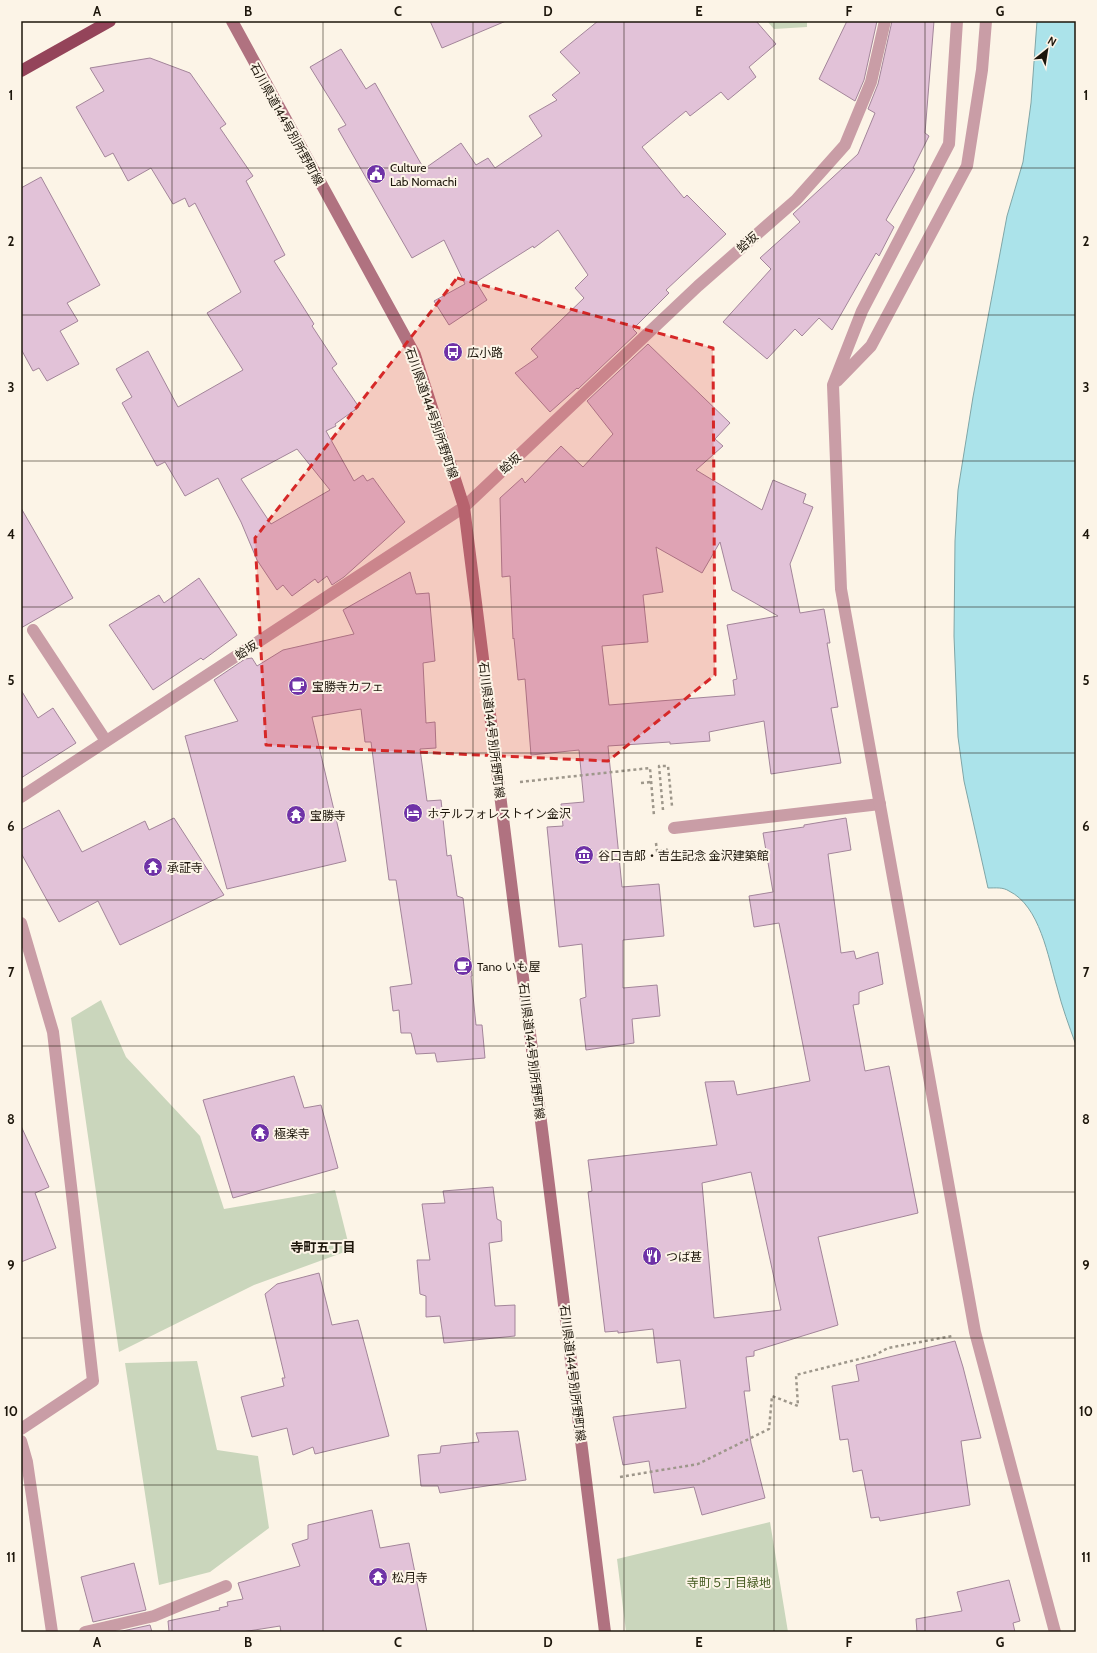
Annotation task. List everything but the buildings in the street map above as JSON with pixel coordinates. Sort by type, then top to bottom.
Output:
[{"type":"highway","points":[[21,71],[110,21]]},
{"type":"main road","name":"石川県道144号別所野町線","points":[[232,21],[415,355],[464,507],[605,1632]]},
{"type":"street","name":"蛤坂","points":[[21,797],[464,507],[698,286],[796,200],[845,145],[871,82],[885,21]]},
{"type":"street","points":[[957,21],[949,144],[862,311],[833,385],[841,589],[974,1332],[1055,1632]]},
{"type":"street","points":[[833,385],[871,346],[967,166],[982,70],[986,21]]},
{"type":"street","points":[[33,630],[106,741]]},
{"type":"street","points":[[674,828],[880,804]]},
{"type":"street","points":[[21,923],[53,1032],[74,1203],[93,1381],[21,1430]]},
{"type":"street","points":[[21,1441],[27,1462],[52,1632]]},
{"type":"street","points":[[85,1632],[154,1616],[226,1586]]},
{"type":"path","points":[[663,812],[659,766],[668,766],[674,828]]},
{"type":"path","points":[[499,784],[650,768],[654,820]]},
{"type":"path","points":[[641,783],[651,782]]},
{"type":"path","points":[[656,836],[657,851],[667,850],[666,842]]},
{"type":"path","points":[[620,1477],[698,1464],[769,1429],[772,1396],[798,1406],[796,1374],[875,1355],[888,1348],[974,1332]]},
{"type":"highlighted area","points":[[457,278],[713,348],[715,675],[608,761],[266,745],[255,538]]},
{"type":"green space","points":[[767,21],[807,21],[807,27],[774,29]]},
{"type":"green space","points":[[101,1000],[126,1057],[200,1136],[224,1209],[335,1190],[350,1250],[254,1285],[119,1352],[71,1018]]},
{"type":"green space","points":[[197,1361],[217,1450],[258,1456],[269,1528],[210,1572],[159,1585],[125,1363]]},
{"type":"green space","name":"寺町５丁目緑地","points":[[770,1522],[788,1632],[626,1632],[617,1559]]},
{"type":"water","points":[[1037,21],[1076,21],[1076,1045],[1061,1002],[1046,947],[1035,920],[1020,898],[1002,888],[988,888],[964,781],[958,737],[954,636],[955,541],[958,490],[973,397],[1007,216],[1023,162],[1031,103]]},
{"type":"place","name":"Culture Lab Nomachi","points":[[376,174]]},
{"type":"place","name":"広小路","points":[[453,352]]},
{"type":"place","name":"宝勝寺カフェ","points":[[298,686]]},
{"type":"place","name":"ホテルフォレストイン金沢","points":[[413,813]]},
{"type":"place","name":"宝勝寺","points":[[296,815]]},
{"type":"place","name":"谷口吉郎・吉生記念 金沢建築館","points":[[584,855]]},
{"type":"place","name":"承証寺","points":[[153,867]]},
{"type":"place","name":"Tano いも屋","points":[[463,966]]},
{"type":"place","name":"極楽寺","points":[[260,1133]]},
{"type":"place","name":"つば甚","points":[[652,1256]]},
{"type":"place","name":"松月寺","points":[[378,1577]]},
{"type":"district","name":"寺町五丁目","points":[[323,1247]]}]
